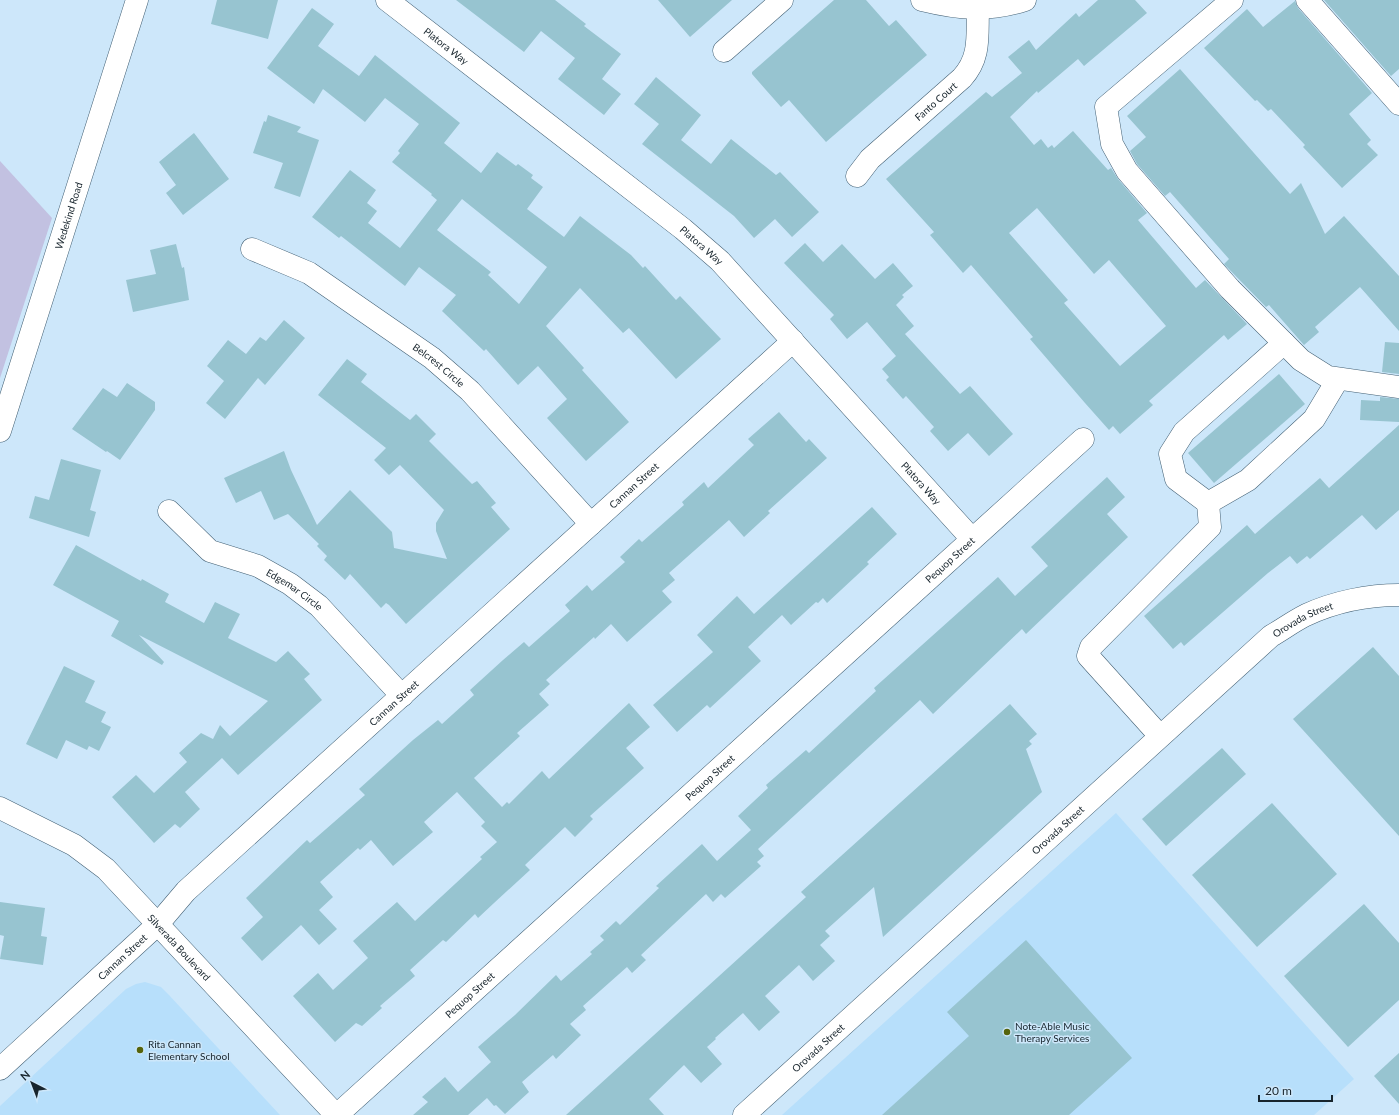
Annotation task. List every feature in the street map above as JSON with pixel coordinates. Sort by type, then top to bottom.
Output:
[{"type":"street","name":"Wedekind Road","points":[[0,431],[137,0]]},
{"type":"street","name":"Platora Way","points":[[387,0],[683,229],[720,261],[972,539]]},
{"type":"street","points":[[724,51],[782,0]]},
{"type":"street","points":[[922,0],[953,7],[978,9],[1010,5],[1026,0]]},
{"type":"street","points":[[1232,0],[1106,107],[1112,144],[1127,171],[1230,289],[1302,360],[1328,377],[1399,386]]},
{"type":"street","points":[[1307,0],[1399,104]]},
{"type":"street","name":"Fanto Court","points":[[857,176],[870,159],[971,68],[977,53],[978,9]]},
{"type":"street","name":"Belcrest Circle","points":[[252,249],[309,273],[432,358],[470,391],[591,524]]},
{"type":"street","name":"Cannan Street","points":[[0,1069],[158,924],[186,891],[793,341]]},
{"type":"street","points":[[1160,736],[1088,656],[1091,647],[1210,527],[1208,503],[1176,479],[1170,454],[1184,432],[1284,343]]},
{"type":"street","points":[[1208,503],[1248,480],[1314,419],[1338,379]]},
{"type":"street","name":"Pequop Street","points":[[336,1115],[1083,439]]},
{"type":"street","name":"Edgemar Circle","points":[[169,511],[210,551],[258,566],[290,584],[320,606],[402,696]]},
{"type":"street","name":"Orovada Street","points":[[744,1115],[1271,636],[1306,615],[1344,602],[1383,595],[1399,595]]},
{"type":"street","name":"Silverada Boulevard","points":[[0,808],[74,845],[106,869],[336,1115]]},
{"type":"shaded area","points":[[0,161],[52,218],[0,378]]},
{"type":"shaded area","points":[[1116,813],[1354,1079],[1314,1115],[782,1115]]},
{"type":"shaded area","name":"Rita Cannan Elementary School","points":[[145,982],[161,987],[280,1115],[0,1115],[0,1106],[126,989],[136,984]]},
{"type":"building","points":[[217,0],[278,0],[268,39],[211,24]]},
{"type":"building","points":[[456,0],[555,0],[586,24],[584,26],[621,54],[602,79],[621,94],[604,115],[558,79],[575,58],[541,31],[524,52]]},
{"type":"building","points":[[658,0],[732,0],[690,37]]},
{"type":"building","points":[[834,0],[866,0],[889,26],[896,20],[927,55],[826,142],[789,100],[781,107],[752,74],[752,72]]},
{"type":"building","points":[[1098,0],[1135,0],[1147,13],[1084,66],[1078,59],[1038,93],[1037,91],[1010,117],[1034,145],[1041,139],[1048,148],[1052,145],[1054,148],[1073,131],[1108,170],[1111,168],[1118,179],[1147,213],[1138,220],[1196,288],[1205,280],[1247,324],[1228,340],[1224,335],[1149,401],[1153,405],[1120,434],[1113,426],[1109,430],[1085,403],[1030,339],[1033,337],[971,265],[963,273],[930,235],[934,232],[886,179],[986,92],[992,97],[1022,73],[1008,57],[1029,40],[1036,50],[1076,13],[1079,17]],"holes":[[[1037,208],[1094,274],[1109,260],[1166,326],[1120,366],[1064,303],[1068,300],[1009,233]]]},
{"type":"building","points":[[1324,0],[1399,0],[1399,69],[1391,76]]},
{"type":"building","points":[[1295,1],[1298,8],[1372,93],[1349,114],[1371,140],[1367,144],[1378,155],[1342,188],[1303,147],[1305,145],[1271,109],[1268,111],[1257,100],[1255,101],[1204,48],[1247,9],[1263,27]]},
{"type":"building","points":[[312,8],[334,24],[318,46],[359,76],[375,55],[460,123],[444,143],[481,173],[497,152],[516,166],[518,164],[533,175],[531,178],[543,187],[527,209],[564,237],[580,216],[631,255],[643,268],[645,266],[676,300],[680,296],[721,339],[676,379],[629,328],[623,333],[580,288],[546,326],[584,368],[582,370],[629,422],[586,461],[547,418],[567,399],[538,366],[518,385],[486,349],[484,351],[442,311],[456,295],[419,267],[405,286],[341,236],[339,238],[312,217],[350,170],[376,190],[367,203],[377,211],[368,223],[400,248],[437,200],[431,195],[432,194],[392,162],[400,153],[398,151],[419,124],[385,98],[365,122],[323,89],[314,104],[267,68]],"holes":[[[462,199],[547,267],[519,304],[488,275],[491,272],[437,230]]]},
{"type":"building","points":[[1180,69],[1290,194],[1301,183],[1325,234],[1344,216],[1399,276],[1399,331],[1360,287],[1315,327],[1319,332],[1304,345],[1269,305],[1266,307],[1224,264],[1229,259],[1170,192],[1165,196],[1137,164],[1130,151],[1146,137],[1127,116]]},
{"type":"building","points":[[656,77],[701,115],[681,140],[711,164],[731,139],[776,175],[780,172],[819,212],[792,237],[775,219],[754,238],[734,216],[642,144],[659,124],[634,104]]},
{"type":"building","points":[[268,115],[301,127],[297,132],[319,140],[300,197],[274,188],[283,163],[253,153],[264,121],[266,122]]},
{"type":"building","points":[[194,133],[229,179],[183,215],[166,193],[176,185],[159,162]]},
{"type":"building","points":[[805,243],[823,262],[842,244],[875,279],[893,263],[913,286],[902,295],[904,297],[896,305],[914,326],[905,334],[960,394],[970,386],[1013,434],[989,456],[968,433],[948,451],[930,431],[934,427],[906,396],[903,399],[886,380],[889,377],[882,369],[896,356],[867,322],[847,339],[830,319],[834,315],[784,263]]},
{"type":"building","points":[[176,244],[182,268],[184,267],[189,300],[133,312],[126,280],[156,274],[150,250]]},
{"type":"building","points":[[284,320],[305,338],[265,385],[258,378],[225,419],[206,403],[224,381],[207,366],[228,340],[246,354],[260,337],[266,341]]},
{"type":"building","points":[[1385,342],[1399,343],[1399,374],[1382,372]]},
{"type":"building","points":[[347,359],[367,374],[361,382],[410,420],[416,414],[436,434],[429,441],[472,484],[477,481],[496,503],[491,507],[510,529],[406,624],[386,603],[381,608],[350,574],[345,580],[324,560],[327,556],[317,546],[319,544],[288,514],[274,520],[261,491],[236,503],[224,478],[284,451],[291,470],[317,525],[350,490],[392,532],[394,548],[447,559],[436,531],[436,523],[444,510],[400,465],[389,475],[374,460],[386,448],[318,395]]},
{"type":"building","points":[[1279,374],[1305,404],[1214,483],[1188,453]]},
{"type":"building","points":[[127,383],[155,402],[155,410],[120,460],[72,429],[103,388],[117,397]]},
{"type":"building","points":[[1380,397],[1399,399],[1399,422],[1360,420],[1361,400],[1380,401]]},
{"type":"building","points":[[779,412],[806,442],[809,439],[827,458],[768,511],[770,513],[744,537],[729,520],[669,573],[675,580],[662,591],[672,602],[627,642],[611,624],[595,639],[594,637],[546,680],[550,684],[539,694],[549,705],[517,733],[520,736],[474,778],[502,807],[507,802],[509,804],[542,771],[549,779],[629,703],[650,727],[626,748],[644,768],[590,816],[593,819],[575,837],[565,827],[525,865],[530,870],[478,918],[475,914],[446,942],[443,940],[410,970],[415,976],[380,1006],[382,1008],[362,1026],[356,1023],[335,1042],[293,996],[318,973],[333,990],[368,958],[353,941],[397,902],[415,921],[482,859],[480,857],[497,842],[481,826],[485,822],[457,792],[424,822],[433,832],[393,866],[371,840],[360,850],[358,848],[320,882],[333,897],[319,910],[337,929],[319,945],[301,925],[262,961],[241,938],[263,917],[246,898],[307,840],[310,843],[365,795],[359,789],[413,740],[438,720],[442,724],[474,695],[470,690],[503,660],[524,642],[529,647],[570,611],[565,605],[587,585],[592,591],[625,562],[620,557],[639,539],[642,542],[684,505],[682,502],[704,482],[708,488],[754,445],[748,439]]},
{"type":"building","points":[[1399,425],[1399,510],[1376,530],[1362,515],[1310,559],[1307,556],[1297,564],[1290,556],[1268,573],[1184,646],[1181,642],[1173,649],[1144,616],[1247,525],[1255,534],[1320,478],[1329,488]]},
{"type":"building","points":[[61,459],[101,470],[90,510],[96,512],[89,537],[29,518],[35,496],[49,500]]},
{"type":"building","points":[[1107,477],[1125,497],[1107,514],[1128,537],[1026,634],[1022,629],[933,714],[920,700],[758,849],[764,856],[757,862],[761,866],[725,898],[721,894],[713,902],[706,894],[641,955],[646,960],[632,973],[627,967],[583,1006],[586,1010],[570,1024],[581,1035],[556,1059],[553,1055],[522,1082],[529,1092],[505,1114],[496,1105],[494,1106],[487,1098],[468,1115],[413,1115],[428,1102],[422,1097],[445,1077],[458,1092],[491,1062],[478,1047],[515,1015],[556,975],[561,981],[592,954],[590,952],[604,940],[600,936],[616,921],[620,925],[659,888],[656,886],[702,844],[717,861],[751,830],[738,816],[768,788],[766,785],[806,750],[809,753],[876,691],[874,688],[998,577],[1015,596],[1048,566],[1031,547]]},
{"type":"building","points":[[872,507],[897,534],[867,562],[869,564],[827,603],[823,598],[818,603],[816,602],[791,625],[782,615],[748,647],[761,661],[710,708],[707,705],[677,732],[653,705],[713,652],[697,635],[737,596],[754,614]]},
{"type":"building","points":[[76,545],[141,581],[142,579],[169,594],[165,602],[204,623],[215,602],[240,614],[228,638],[276,662],[288,651],[310,674],[304,679],[322,700],[238,775],[222,758],[185,792],[200,809],[180,828],[175,824],[154,843],[112,797],[136,775],[154,793],[187,762],[179,753],[201,733],[213,739],[220,725],[230,736],[268,701],[139,635],[164,662],[162,665],[111,636],[119,621],[53,585]]},
{"type":"building","points":[[1373,647],[1399,676],[1399,836],[1293,719]]},
{"type":"building","points":[[64,666],[95,681],[85,702],[106,712],[101,722],[111,727],[99,751],[89,746],[87,750],[66,740],[57,759],[26,744]]},
{"type":"building","points":[[1010,704],[1037,734],[1029,741],[1032,744],[1026,749],[1042,792],[883,937],[874,887],[825,931],[830,936],[820,945],[835,961],[813,981],[799,965],[765,996],[780,1012],[759,1031],[743,1013],[707,1047],[722,1064],[701,1083],[684,1065],[649,1099],[664,1115],[566,1115],[806,897],[801,892]]},
{"type":"building","points":[[1222,748],[1246,774],[1166,846],[1142,819]]},
{"type":"building","points":[[1272,803],[1337,874],[1257,947],[1192,875]]},
{"type":"building","points":[[0,902],[45,908],[41,936],[47,937],[43,965],[0,959],[4,936],[0,935]]},
{"type":"building","points":[[1364,904],[1399,943],[1399,1000],[1348,1047],[1284,976]]},
{"type":"building","points":[[1026,940],[1132,1058],[1069,1115],[882,1115],[969,1036],[947,1012]]},
{"type":"building","points":[[1399,1053],[1399,1104],[1374,1076]]},
{"type":"place","name":"Note-Able Music Therapy Services","points":[[1007,1032]]},
{"type":"place","name":"Rita Cannan Elementary School","points":[[140,1050]]}]
